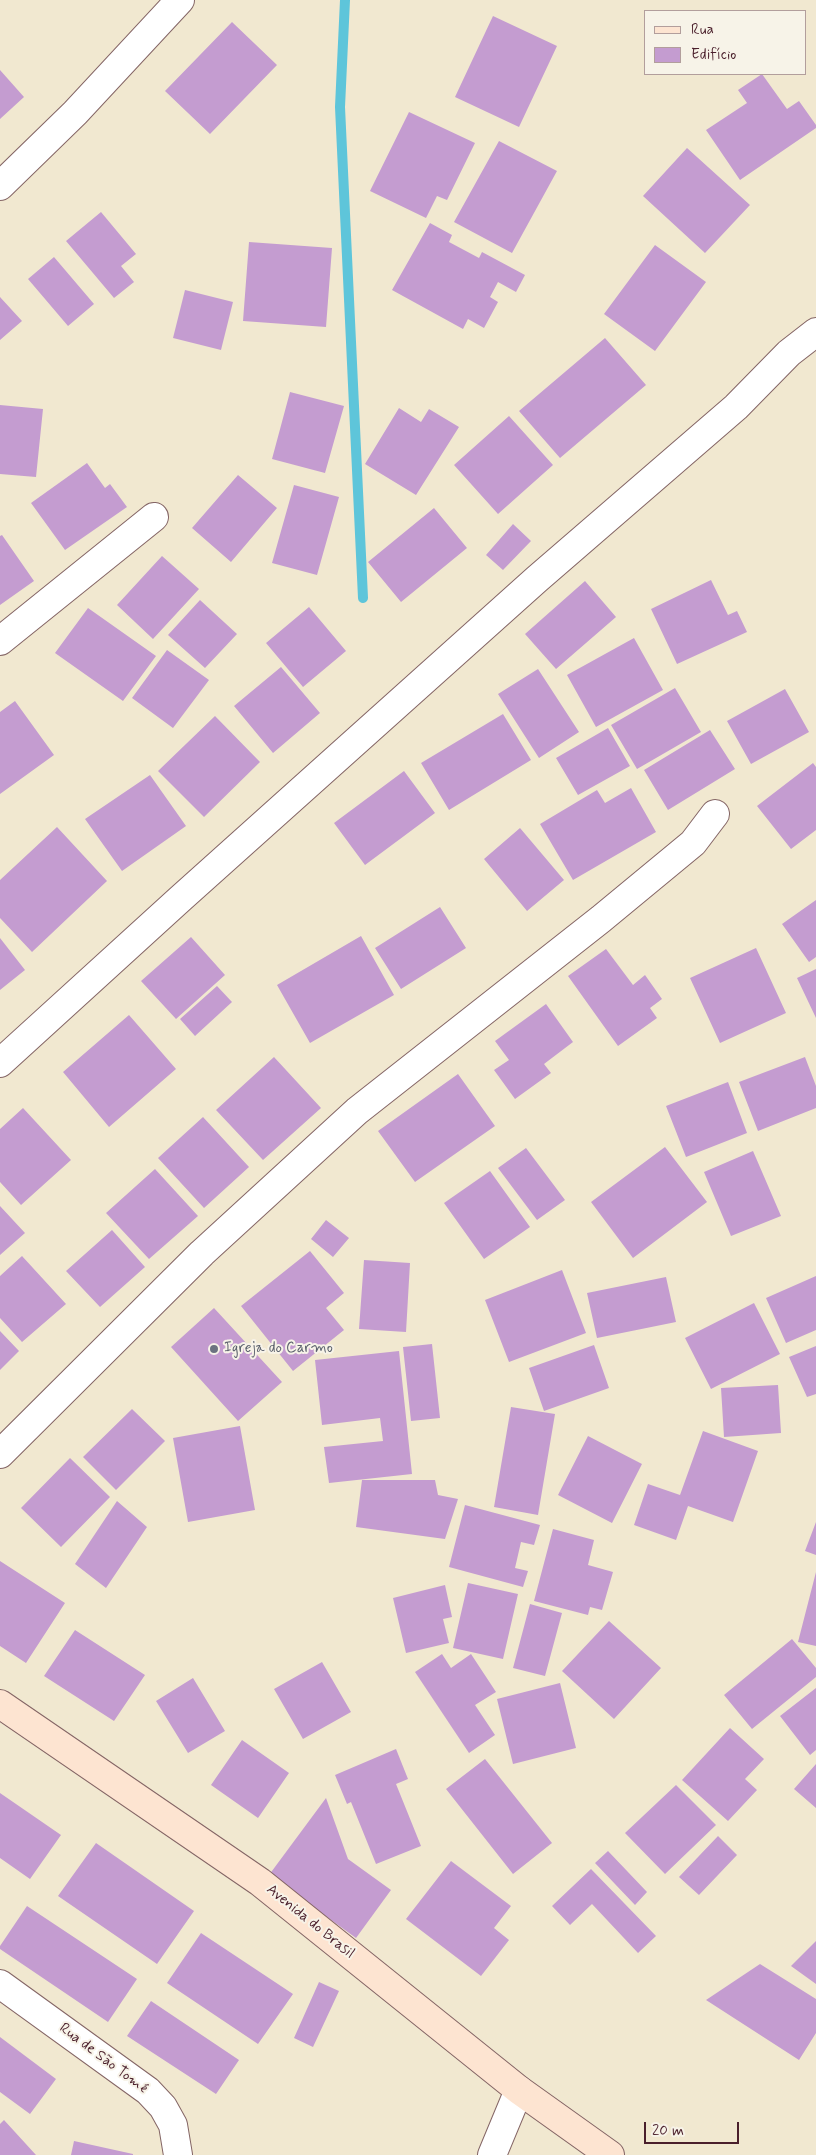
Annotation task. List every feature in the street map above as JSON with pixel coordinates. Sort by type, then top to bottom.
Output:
[{"type":"street","points":[[0,186],[75,113],[180,0]]},
{"type":"street","points":[[0,1063],[522,593],[736,407],[789,353],[816,332]]},
{"type":"street","points":[[0,641],[154,517]]},
{"type":"street","points":[[0,1454],[202,1253],[357,1111],[624,900],[693,843],[715,814]]},
{"type":"street","name":"Avenida do Brasil","points":[[0,1704],[260,1882],[519,2090],[610,2155]]},
{"type":"street","name":"Rua de São Tomé","points":[[0,1984],[148,2091],[163,2107],[173,2125],[178,2155]]},
{"type":"street","points":[[492,2155],[519,2090]]},
{"type":"building","points":[[493,16],[557,46],[519,127],[455,97]]},
{"type":"building","points":[[232,22],[277,65],[210,134],[165,91]]},
{"type":"building","points":[[0,70],[24,97],[0,119]]},
{"type":"building","points":[[763,75],[787,109],[799,101],[816,125],[816,128],[740,180],[706,130],[747,103],[738,90]]},
{"type":"building","points":[[409,112],[475,143],[447,200],[437,196],[426,218],[370,191]]},
{"type":"building","points":[[499,141],[557,171],[512,253],[454,222]]},
{"type":"building","points":[[687,148],[750,205],[705,253],[643,196]]},
{"type":"building","points":[[101,212],[136,254],[121,266],[134,282],[114,298],[66,241]]},
{"type":"building","points":[[430,223],[452,235],[449,242],[479,258],[482,252],[525,275],[516,292],[498,282],[490,297],[498,302],[484,328],[468,319],[463,329],[392,290]]},
{"type":"building","points":[[249,242],[332,248],[326,327],[243,321]]},
{"type":"building","points":[[655,245],[706,282],[655,351],[604,314]]},
{"type":"building","points":[[54,257],[94,304],[68,326],[28,279]]},
{"type":"building","points":[[185,290],[233,302],[221,350],[173,338]]},
{"type":"building","points":[[0,297],[22,321],[0,340]]},
{"type":"building","points":[[605,338],[646,385],[560,458],[519,411]]},
{"type":"building","points":[[290,392],[344,406],[325,473],[272,459]]},
{"type":"building","points":[[0,405],[43,409],[36,477],[0,474]]},
{"type":"building","points":[[399,408],[421,422],[429,409],[459,427],[416,495],[365,464]]},
{"type":"building","points":[[509,416],[553,465],[498,514],[454,465]]},
{"type":"building","points":[[87,463],[105,488],[110,484],[127,507],[65,550],[31,503]]},
{"type":"building","points":[[238,475],[277,508],[231,562],[192,528]]},
{"type":"building","points":[[294,485],[339,497],[317,575],[272,563]]},
{"type":"building","points":[[434,508],[467,548],[401,602],[368,562]]},
{"type":"building","points":[[513,524],[531,541],[503,570],[486,555]]},
{"type":"building","points":[[2,535],[34,581],[0,605],[0,536]]},
{"type":"building","points":[[162,556],[199,589],[153,639],[117,605]]},
{"type":"building","points":[[711,580],[728,615],[737,611],[747,632],[677,664],[651,609]]},
{"type":"building","points":[[585,581],[616,617],[556,669],[525,634]]},
{"type":"building","points":[[200,600],[237,634],[205,668],[168,635]]},
{"type":"building","points":[[309,607],[346,651],[303,687],[266,643]]},
{"type":"building","points":[[88,608],[156,656],[123,701],[55,653]]},
{"type":"building","points":[[634,638],[663,690],[596,727],[567,675]]},
{"type":"building","points":[[167,650],[209,680],[173,728],[132,698]]},
{"type":"building","points":[[281,667],[320,713],[273,753],[234,706]]},
{"type":"building","points":[[538,669],[579,732],[539,758],[498,694]]},
{"type":"building","points":[[675,688],[701,732],[637,769],[611,725]]},
{"type":"building","points":[[785,689],[809,732],[751,764],[727,721]]},
{"type":"building","points":[[15,701],[54,755],[0,794],[0,712]]},
{"type":"building","points":[[503,714],[531,760],[449,810],[421,763]]},
{"type":"building","points":[[215,716],[260,762],[204,817],[158,771]]},
{"type":"building","points":[[608,728],[630,766],[578,795],[556,758]]},
{"type":"building","points":[[710,730],[735,769],[668,810],[644,770]]},
{"type":"building","points":[[813,763],[816,767],[816,830],[791,849],[757,806]]},
{"type":"building","points":[[404,771],[435,813],[365,865],[334,823]]},
{"type":"building","points":[[150,775],[186,826],[122,871],[85,819]]},
{"type":"building","points":[[631,788],[656,832],[573,880],[540,824],[597,790],[605,803]]},
{"type":"building","points":[[57,827],[107,881],[32,952],[0,918],[0,880]]},
{"type":"building","points":[[520,828],[564,880],[527,911],[484,859]]},
{"type":"building","points":[[816,900],[816,957],[809,962],[782,924]]},
{"type":"building","points":[[440,907],[466,948],[401,989],[375,948]]},
{"type":"building","points":[[361,936],[394,995],[310,1043],[277,985]]},
{"type":"building","points":[[191,937],[225,975],[176,1019],[141,981]]},
{"type":"building","points":[[0,938],[25,970],[0,990]]},
{"type":"building","points":[[756,948],[786,1013],[720,1043],[690,978]]},
{"type":"building","points":[[606,949],[633,985],[645,975],[662,999],[650,1008],[657,1018],[618,1046],[568,976]]},
{"type":"building","points":[[816,969],[816,1018],[797,978]]},
{"type":"building","points":[[217,986],[232,1002],[195,1036],[180,1019]]},
{"type":"building","points":[[546,1004],[573,1042],[544,1064],[551,1073],[515,1099],[494,1070],[509,1060],[495,1041]]},
{"type":"building","points":[[129,1015],[176,1069],[109,1127],[63,1072]]},
{"type":"building","points":[[274,1057],[321,1108],[263,1160],[216,1110]]},
{"type":"building","points":[[805,1057],[816,1086],[816,1108],[758,1131],[739,1082]]},
{"type":"building","points":[[458,1074],[495,1126],[415,1182],[378,1131]]},
{"type":"building","points":[[728,1082],[747,1133],[686,1157],[666,1106]]},
{"type":"building","points":[[23,1108],[71,1160],[21,1205],[0,1182],[0,1129]]},
{"type":"building","points":[[203,1117],[249,1167],[204,1208],[158,1158]]},
{"type":"building","points":[[665,1147],[707,1202],[633,1258],[591,1202]]},
{"type":"building","points":[[526,1148],[565,1200],[537,1220],[498,1168]]},
{"type":"building","points":[[753,1151],[781,1216],[731,1236],[704,1172]]},
{"type":"building","points":[[155,1169],[198,1216],[149,1259],[106,1213]]},
{"type":"building","points":[[490,1171],[530,1227],[484,1259],[444,1203]]},
{"type":"building","points":[[0,1206],[25,1233],[0,1255]]},
{"type":"building","points":[[326,1220],[349,1238],[333,1257],[311,1239]]},
{"type":"building","points":[[112,1230],[145,1267],[100,1307],[66,1271]]},
{"type":"building","points":[[310,1251],[344,1293],[326,1308],[344,1330],[293,1371],[241,1306]]},
{"type":"building","points":[[22,1256],[66,1304],[22,1342],[0,1318],[0,1276]]},
{"type":"building","points":[[364,1260],[410,1263],[406,1332],[359,1329]]},
{"type":"building","points":[[562,1270],[586,1333],[509,1362],[485,1300]]},
{"type":"building","points":[[816,1276],[816,1330],[786,1343],[766,1298]]},
{"type":"building","points":[[666,1277],[676,1322],[597,1338],[587,1293]]},
{"type":"building","points":[[754,1303],[780,1354],[711,1389],[685,1338]]},
{"type":"building","points":[[214,1308],[282,1382],[238,1421],[171,1347]]},
{"type":"building","points":[[0,1331],[19,1351],[0,1370]]},
{"type":"building","points":[[432,1344],[440,1418],[411,1421],[403,1347]]},
{"type":"building","points":[[594,1345],[609,1388],[544,1411],[529,1368]]},
{"type":"building","points":[[816,1346],[816,1394],[807,1397],[789,1357]]},
{"type":"building","points":[[399,1351],[412,1474],[329,1483],[324,1447],[383,1441],[380,1418],[322,1425],[315,1360]]},
{"type":"building","points":[[778,1385],[781,1433],[724,1437],[721,1388]]},
{"type":"building","points":[[511,1407],[555,1414],[538,1515],[494,1507]]},
{"type":"building","points":[[132,1409],[165,1441],[116,1490],[83,1457]]},
{"type":"building","points":[[240,1426],[255,1510],[188,1522],[173,1438]]},
{"type":"building","points":[[703,1431],[758,1451],[733,1522],[688,1506],[676,1540],[634,1525],[648,1484],[680,1495]]},
{"type":"building","points":[[588,1436],[642,1464],[612,1523],[558,1495]]},
{"type":"building","points":[[70,1458],[110,1497],[61,1547],[21,1508]]},
{"type":"building","points":[[362,1480],[435,1480],[438,1495],[458,1499],[445,1539],[356,1527]]},
{"type":"building","points":[[117,1501],[147,1527],[106,1588],[75,1564]]},
{"type":"building","points":[[465,1505],[540,1525],[534,1545],[521,1542],[515,1568],[528,1571],[523,1587],[449,1567]]},
{"type":"building","points":[[816,1522],[816,1555],[805,1551]]},
{"type":"building","points":[[553,1529],[594,1540],[588,1565],[613,1572],[602,1610],[590,1607],[588,1615],[534,1601]]},
{"type":"building","points":[[0,1561],[65,1603],[26,1663],[0,1646]]},
{"type":"building","points":[[816,1572],[816,1646],[798,1642]]},
{"type":"building","points":[[468,1583],[518,1594],[503,1659],[453,1648]]},
{"type":"building","points":[[445,1585],[452,1617],[443,1619],[449,1643],[406,1653],[393,1598]]},
{"type":"building","points":[[530,1604],[562,1613],[545,1676],[513,1668]]},
{"type":"building","points":[[609,1621],[661,1668],[614,1719],[562,1671]]},
{"type":"building","points":[[75,1630],[145,1675],[114,1721],[44,1676]]},
{"type":"building","points":[[792,1639],[816,1668],[816,1677],[752,1729],[724,1695]]},
{"type":"building","points":[[442,1654],[451,1668],[471,1654],[496,1692],[475,1705],[495,1735],[469,1753],[415,1672]]},
{"type":"building","points":[[322,1662],[351,1712],[303,1739],[274,1689]]},
{"type":"building","points":[[193,1678],[225,1731],[188,1753],[156,1701]]},
{"type":"building","points":[[560,1683],[576,1748],[513,1764],[497,1699]]},
{"type":"building","points":[[816,1688],[816,1750],[810,1755],[780,1716]]},
{"type":"building","points":[[730,1728],[764,1759],[745,1779],[757,1790],[728,1821],[682,1780]]},
{"type":"building","points":[[242,1740],[289,1773],[258,1818],[211,1785]]},
{"type":"building","points":[[396,1749],[408,1779],[396,1784],[421,1846],[376,1864],[351,1802],[347,1804],[335,1775]]},
{"type":"building","points":[[485,1759],[552,1843],[513,1874],[446,1789]]},
{"type":"building","points":[[816,1764],[816,1808],[794,1789]]},
{"type":"building","points":[[676,1785],[716,1825],[665,1874],[625,1833]]},
{"type":"building","points":[[0,1793],[61,1835],[30,1879],[0,1858]]},
{"type":"building","points":[[326,1798],[348,1859],[391,1890],[356,1938],[269,1875]]},
{"type":"building","points":[[718,1836],[737,1855],[699,1895],[679,1877]]},
{"type":"building","points":[[96,1843],[194,1911],[157,1964],[58,1896]]},
{"type":"building","points":[[608,1851],[647,1892],[635,1905],[595,1863]]},
{"type":"building","points":[[451,1861],[511,1906],[494,1928],[509,1940],[481,1976],[406,1919]]},
{"type":"building","points":[[591,1869],[656,1936],[638,1953],[592,1904],[570,1925],[552,1906]]},
{"type":"building","points":[[27,1906],[137,1979],[108,2022],[0,1949],[0,1946]]},
{"type":"building","points":[[201,1933],[293,1994],[258,2044],[167,1983]]},
{"type":"building","points":[[816,1941],[816,1984],[791,1966]]},
{"type":"building","points":[[760,1964],[816,1999],[816,2033],[799,2060],[706,2000]]},
{"type":"building","points":[[319,1982],[339,1991],[313,2047],[294,2038]]},
{"type":"building","points":[[151,2001],[239,2060],[216,2094],[127,2036]]},
{"type":"building","points":[[0,2037],[56,2079],[30,2114],[0,2092]]},
{"type":"building","points":[[4,2120],[36,2155],[0,2155],[0,2124]]},
{"type":"building","points":[[74,2141],[133,2154],[133,2155],[71,2155]]},
{"type":"waterway","points":[[345,0],[340,107],[363,598]]},
{"type":"place","name":"Igreja do Carmo","points":[[214,1349]]}]
